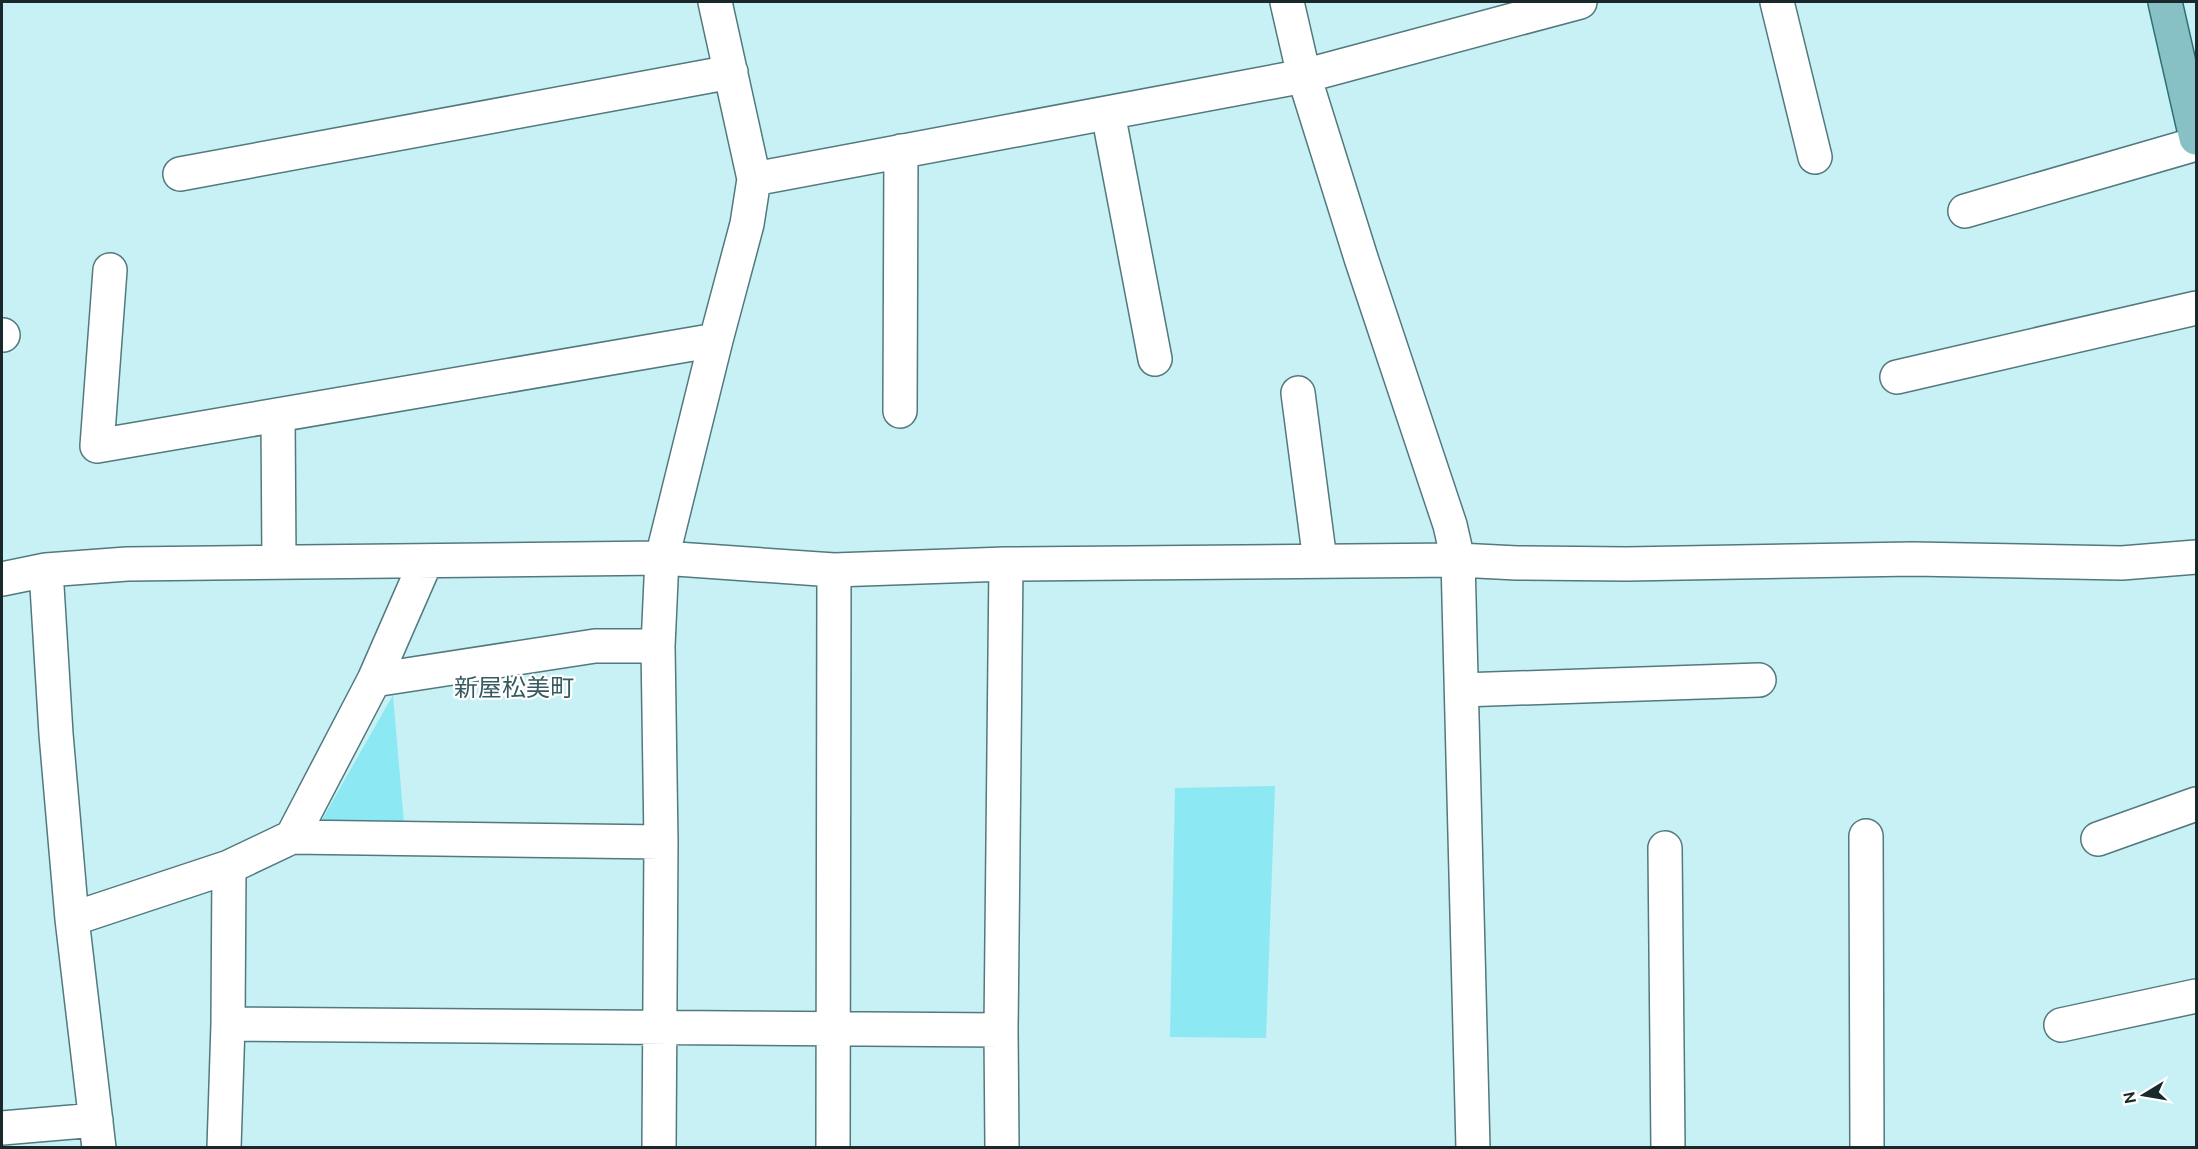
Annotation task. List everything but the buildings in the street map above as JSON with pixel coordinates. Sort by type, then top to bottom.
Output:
[{"type":"main road","points":[[2165,2],[2196,138]]},
{"type":"street","points":[[659,1148],[661,842],[658,646],[662,558],[747,224],[754,179],[715,2]]},
{"type":"street","points":[[1287,2],[1304,76],[1450,525],[1458,560],[1473,1148]]},
{"type":"street","points":[[754,179],[1304,76],[1581,2]]},
{"type":"street","points":[[1778,2],[1815,157]]},
{"type":"street","points":[[180,174],[731,72]]},
{"type":"street","points":[[1108,112],[1155,359]]},
{"type":"street","points":[[1965,211],[2196,144]]},
{"type":"street","points":[[900,411],[901,151]]},
{"type":"street","points":[[110,270],[97,446],[716,340]]},
{"type":"street","points":[[1897,377],[2196,308]]},
{"type":"street","points":[[1298,393],[1320,561]]},
{"type":"street","points":[[278,415],[279,562]]},
{"type":"street","points":[[2,579],[46,570],[128,564],[662,558],[834,570],[1006,564],[1458,560],[1627,564],[1913,559],[2122,563],[2196,557]]},
{"type":"street","points":[[292,837],[374,680],[426,561]]},
{"type":"street","points":[[1002,1148],[1001,1030],[1006,564]]},
{"type":"street","points":[[2,1128],[98,1134],[72,920],[56,734],[46,570]]},
{"type":"street","points":[[833,1148],[834,570]]},
{"type":"street","points":[[374,680],[594,646],[658,646]]},
{"type":"street","points":[[1462,690],[1759,680]]},
{"type":"street","points":[[2098,839],[2196,804]]},
{"type":"street","points":[[1866,836],[1867,1148]]},
{"type":"street","points":[[72,920],[229,867],[292,837],[661,842]]},
{"type":"street","points":[[1665,848],[1668,1148]]},
{"type":"street","points":[[224,1148],[229,867]]},
{"type":"street","points":[[2061,1025],[2196,996]]},
{"type":"street","points":[[228,1024],[1001,1030]]},
{"type":"shaded area","points":[[393,695],[404,823],[319,825]]},
{"type":"shaded area","points":[[1275,786],[1266,1038],[1170,1037],[1175,788]]},
{"type":"district","name":"新屋松美町","points":[[514,687]]}]
